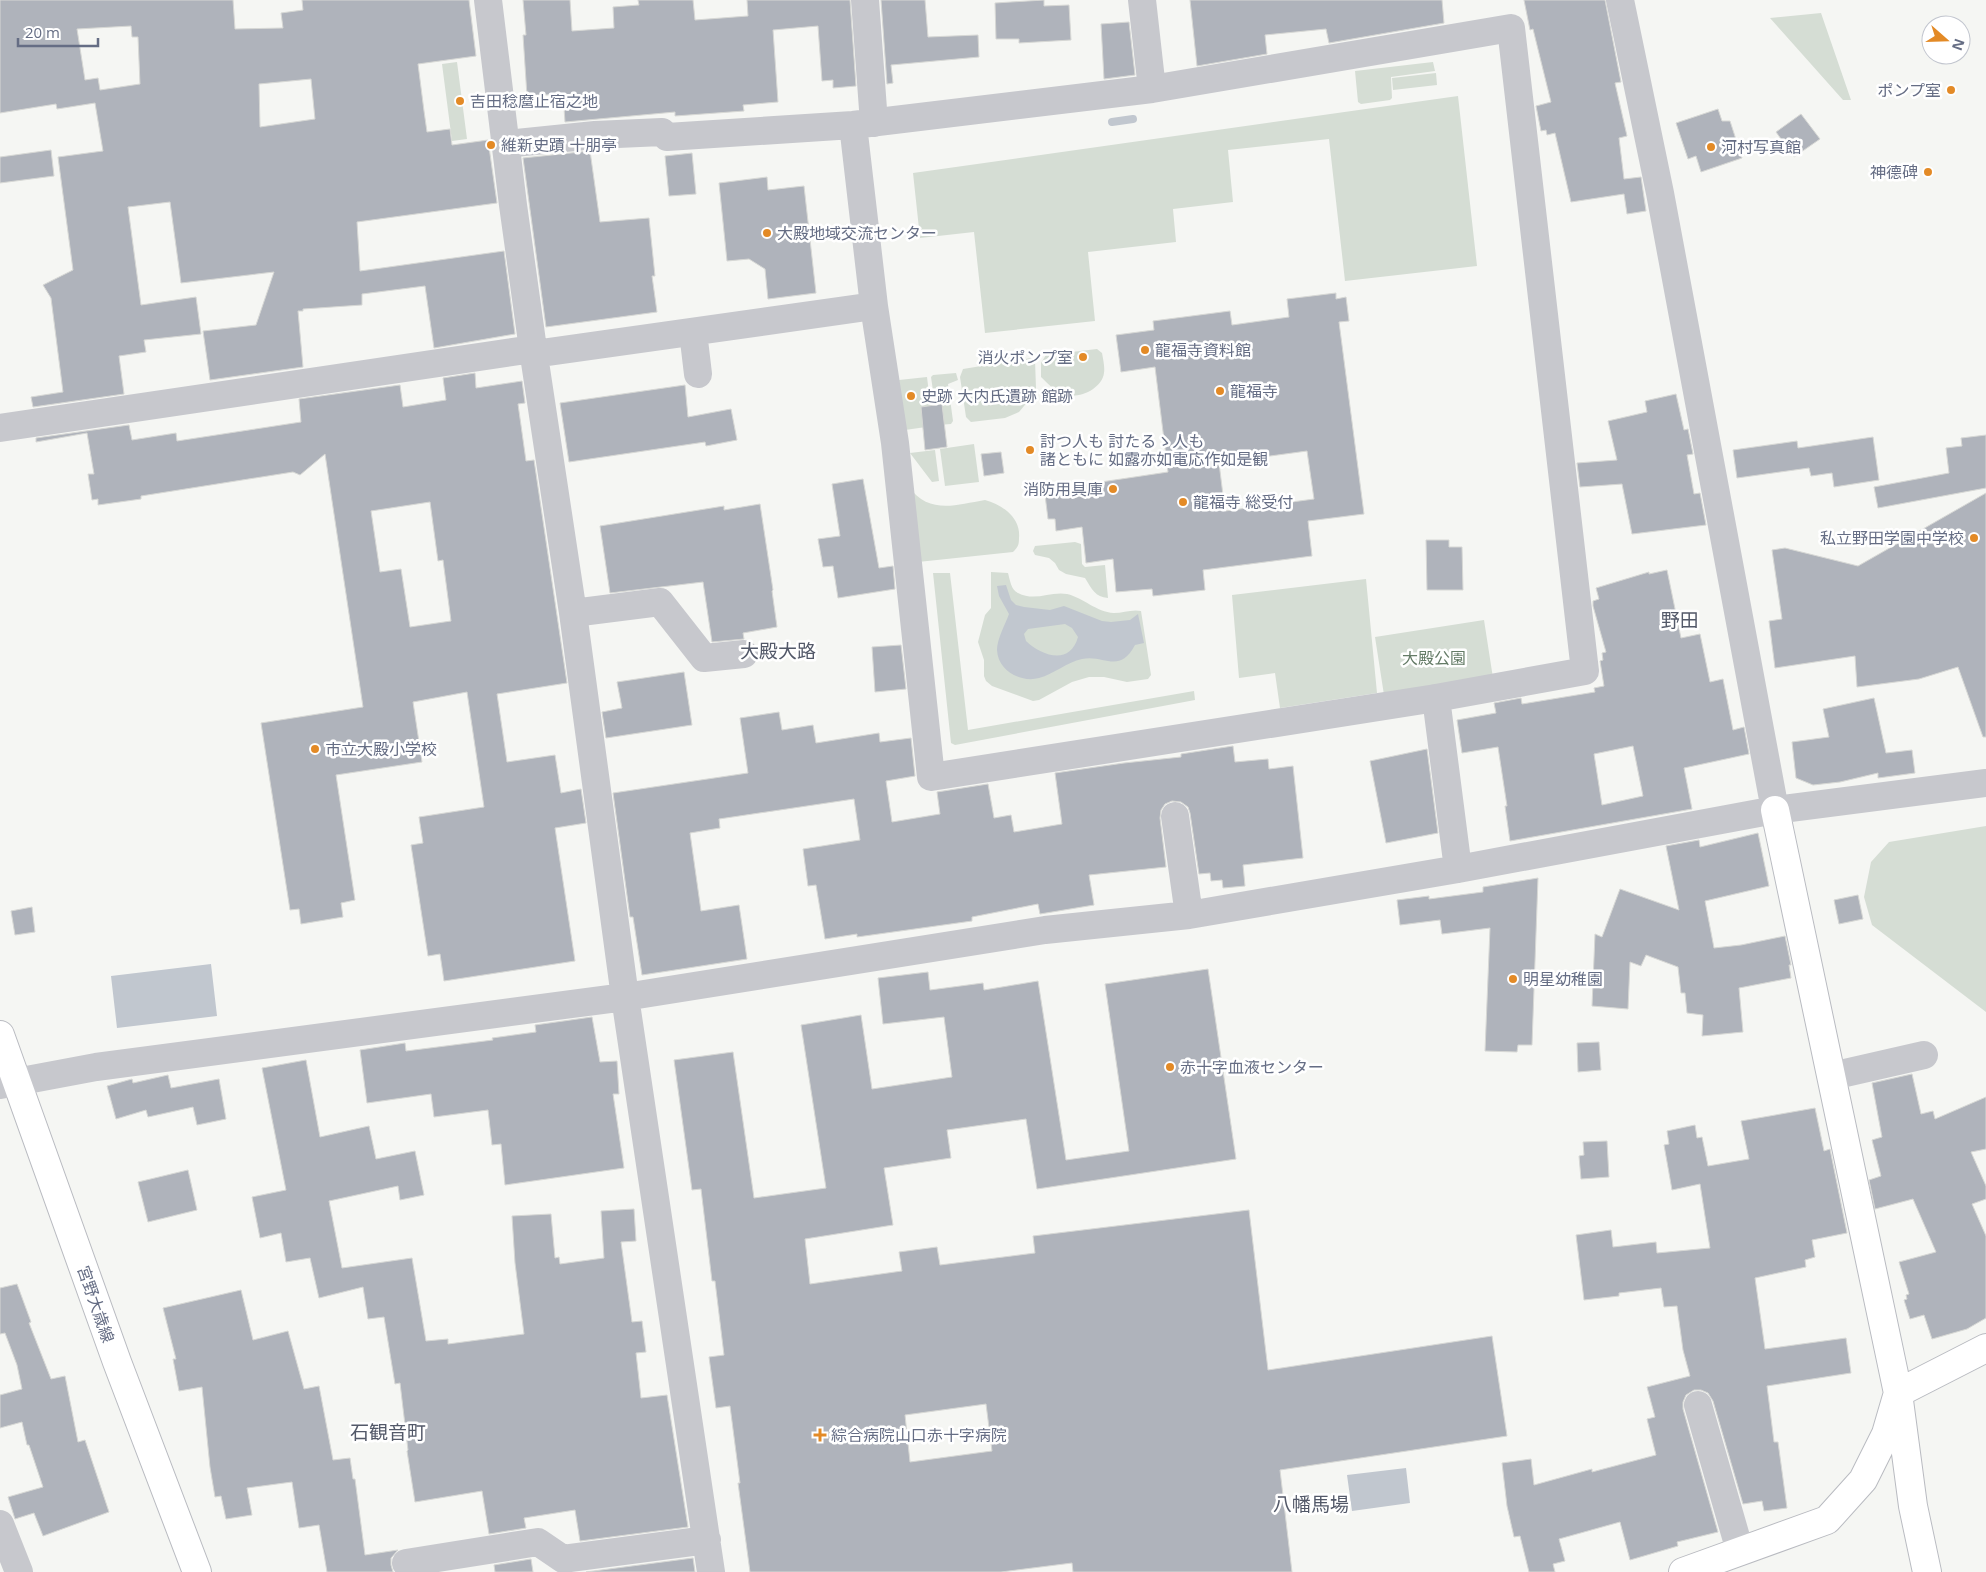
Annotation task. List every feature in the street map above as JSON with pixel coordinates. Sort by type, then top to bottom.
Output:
[{"type":"street","points":[[488,0],[533,351],[573,613],[624,997],[711,1572]]},
{"type":"street","points":[[505,144],[596,135],[662,132],[667,137],[864,124],[1152,89],[1511,28],[1585,671],[1436,698],[931,777],[895,443],[874,306],[864,124],[865,0]]},
{"type":"street","points":[[1142,0],[1152,89]]},
{"type":"street","points":[[1620,0],[1660,193],[1774,810],[1898,1393],[1913,1506],[1927,1572]]},
{"type":"street","points":[[0,428],[533,351],[693,332],[874,306]]},
{"type":"street","points":[[693,332],[698,374]]},
{"type":"street","points":[[573,613],[660,602],[704,658],[744,654]]},
{"type":"street","points":[[1436,698],[1458,869]]},
{"type":"street","points":[[9,1083],[96,1067],[624,997],[1045,930],[1189,915],[1458,869],[1774,810],[1986,783]]},
{"type":"street","points":[[1175,816],[1189,915]]},
{"type":"street","name":"宮野大歳線","points":[[0,1035],[9,1083],[197,1572]]},
{"type":"street","points":[[1832,1076],[1924,1055]]},
{"type":"street","points":[[1682,1572],[1827,1520],[1862,1480],[1886,1434],[1898,1393],[1986,1348]]},
{"type":"street","points":[[1698,1405],[1740,1551]]},
{"type":"street","points":[[0,1524],[19,1572]]},
{"type":"street","points":[[406,1562],[538,1542],[563,1559],[707,1540]]},
{"type":"green space","points":[[1821,13],[1851,100],[1843,100],[1770,18]]},
{"type":"green space","points":[[457,62],[467,139],[452,141],[442,64]]},
{"type":"green space","points":[[1433,62],[1435,71],[1391,77],[1392,98],[1390,100],[1361,104],[1358,102],[1355,71]]},
{"type":"green space","points":[[1436,73],[1437,85],[1393,90],[1392,78]]},
{"type":"green space","points":[[1458,96],[1477,266],[1345,281],[1329,139],[1228,150],[1233,202],[1173,209],[1176,242],[1088,252],[1095,321],[985,333],[974,232],[920,238],[913,173]]},
{"type":"green space","points":[[1097,349],[1102,353],[1104,373],[1099,384],[1088,392],[1075,396],[1063,394],[1054,389],[1041,377],[1041,363],[1046,355]]},
{"type":"green space","points":[[1031,358],[1035,360],[1036,388],[1019,412],[1005,418],[971,422],[966,417],[960,377],[963,369]]},
{"type":"green space","points":[[956,373],[958,380],[948,384],[953,421],[951,424],[938,425],[931,377],[933,375]]},
{"type":"green space","points":[[927,377],[933,426],[905,430],[899,380]]},
{"type":"green space","points":[[974,444],[979,482],[945,486],[940,449]]},
{"type":"green space","points":[[935,450],[939,481],[932,482],[910,453]]},
{"type":"green space","points":[[908,486],[925,501],[943,506],[985,500],[998,505],[1009,513],[1017,524],[1019,538],[1017,547],[1013,552],[918,562]]},
{"type":"green space","points":[[1075,542],[1081,544],[1082,564],[1085,567],[1105,565],[1108,598],[1097,594],[1085,578],[1066,574],[1059,570],[1049,558],[1035,555],[1033,551],[1035,546]]},
{"type":"green space","points":[[991,572],[1008,573],[1014,590],[1024,596],[1061,593],[1108,612],[1141,611],[1151,675],[1148,679],[1127,682],[1104,677],[1089,677],[1072,682],[1039,700],[1033,701],[992,686],[986,681],[984,676],[984,660],[978,642],[985,615],[991,608]]},
{"type":"green space","points":[[933,573],[950,573],[968,730],[1194,691],[1195,700],[955,745],[951,743]]},
{"type":"green space","points":[[1366,579],[1377,693],[1280,708],[1275,673],[1239,678],[1232,595]]},
{"type":"green space","name":"大殿公園","points":[[1484,620],[1493,678],[1384,695],[1375,637]]},
{"type":"green space","points":[[1986,826],[1986,1012],[1872,925],[1864,897],[1871,862],[1889,842]]},
{"type":"shaded area","points":[[1006,585],[1011,600],[1016,605],[1024,607],[1050,610],[1064,606],[1102,621],[1111,622],[1130,620],[1138,614],[1144,643],[1135,645],[1129,654],[1117,661],[1082,659],[1039,678],[1025,679],[1018,677],[1001,664],[998,657],[998,641],[1009,614],[999,596],[997,586]],"holes":[[[1065,624],[1072,628],[1078,637],[1074,646],[1069,652],[1055,656],[1032,646],[1026,641],[1024,634],[1028,629]]]},
{"type":"shaded area","points":[[211,964],[217,1016],[117,1028],[111,976]]},
{"type":"shaded area","points":[[1406,1468],[1410,1503],[1352,1511],[1347,1475]]},
{"type":"building","points":[[0,0],[233,0],[235,29],[283,28],[281,13],[303,10],[302,0],[469,0],[476,56],[418,64],[424,111],[427,132],[450,129],[452,145],[488,140],[497,203],[357,222],[360,271],[504,251],[515,334],[434,348],[425,286],[362,294],[362,305],[303,309],[303,311],[298,311],[303,367],[210,380],[203,331],[256,325],[274,272],[181,283],[170,202],[128,207],[141,305],[196,297],[201,334],[144,340],[146,352],[119,356],[124,394],[33,407],[31,397],[63,392],[51,298],[43,285],[73,270],[58,157],[103,151],[95,103],[57,109],[56,104],[0,113]],"holes":[[[131,26],[132,37],[138,37],[140,84],[100,90],[98,78],[85,80],[77,29]],[[311,79],[315,119],[260,127],[259,84]]]},
{"type":"building","points":[[523,0],[570,0],[572,31],[614,28],[613,7],[639,5],[638,0],[693,0],[695,20],[748,16],[747,0],[850,0],[856,86],[833,88],[833,80],[822,81],[818,26],[773,30],[778,102],[743,105],[744,111],[675,116],[675,112],[565,122],[563,94],[527,96],[523,35],[526,35]]},
{"type":"building","points":[[881,0],[925,0],[928,37],[978,35],[979,57],[891,65],[893,83],[887,84]]},
{"type":"building","points":[[1044,0],[1044,6],[1069,5],[1071,40],[1019,43],[1019,39],[996,39],[995,3]]},
{"type":"building","points":[[1190,0],[1442,0],[1444,23],[1329,43],[1326,29],[1265,35],[1267,54],[1197,66]]},
{"type":"building","points":[[1524,0],[1605,0],[1621,82],[1615,83],[1627,136],[1619,138],[1624,179],[1641,177],[1646,211],[1627,214],[1624,194],[1571,202],[1555,133],[1547,135],[1546,130],[1541,131],[1536,106],[1551,102],[1533,29],[1530,30]]},
{"type":"building","points":[[1129,22],[1135,75],[1104,79],[1101,24]]},
{"type":"building","name":"河村写真館","points":[[1718,109],[1722,121],[1730,121],[1742,158],[1701,172],[1696,156],[1688,159],[1676,123]]},
{"type":"building","points":[[1801,114],[1820,139],[1794,157],[1776,132]]},
{"type":"building","points":[[51,150],[54,176],[0,183],[0,157]]},
{"type":"building","points":[[590,151],[600,222],[649,218],[655,276],[652,276],[657,312],[546,327],[523,158]]},
{"type":"building","points":[[692,153],[696,194],[669,196],[665,156]]},
{"type":"building","name":"大殿地域交流センター","points":[[767,177],[768,190],[804,186],[816,293],[768,299],[765,269],[749,259],[727,261],[719,183]]},
{"type":"building","points":[[1336,293],[1336,299],[1346,297],[1349,321],[1339,322],[1364,514],[1308,521],[1312,556],[1203,570],[1205,590],[1153,596],[1152,589],[1116,592],[1113,559],[1086,563],[1082,527],[1056,531],[1055,519],[1048,519],[1045,495],[1082,490],[1081,485],[1168,472],[1155,367],[1121,372],[1116,335],[1154,330],[1153,321],[1230,311],[1232,325],[1289,317],[1287,299]],"holes":[[[1307,451],[1314,499],[1225,511],[1219,463]]]},
{"type":"building","points":[[475,373],[476,388],[522,381],[525,403],[518,404],[526,461],[534,460],[567,683],[497,694],[507,762],[555,755],[561,793],[581,789],[586,823],[555,828],[575,961],[444,981],[440,954],[428,956],[411,845],[423,843],[419,817],[484,807],[467,692],[413,702],[422,762],[336,775],[355,900],[341,903],[343,917],[301,924],[299,909],[290,910],[261,723],[363,707],[325,454],[300,475],[293,472],[141,496],[141,499],[98,505],[98,499],[92,500],[88,474],[94,474],[87,433],[36,442],[36,438],[129,425],[132,440],[176,433],[177,441],[301,422],[299,399],[400,385],[403,407],[446,400],[443,378]],"holes":[[[430,502],[438,561],[443,560],[451,621],[410,627],[401,569],[380,572],[371,511]]]},
{"type":"building","points":[[685,385],[688,417],[731,409],[737,440],[706,446],[705,442],[569,462],[560,403]]},
{"type":"building","points":[[1676,394],[1684,430],[1688,429],[1693,454],[1687,455],[1694,494],[1700,493],[1706,525],[1632,534],[1622,484],[1580,487],[1577,463],[1617,460],[1608,421],[1647,412],[1645,401]]},
{"type":"building","points":[[942,404],[947,447],[925,450],[921,407]]},
{"type":"building","points":[[1986,435],[1986,488],[1878,508],[1874,487],[1949,473],[1946,448],[1962,446],[1961,438]]},
{"type":"building","points":[[1873,437],[1879,480],[1834,487],[1832,473],[1811,476],[1809,468],[1737,478],[1733,450],[1797,441],[1798,448]]},
{"type":"building","points":[[1001,452],[1004,473],[984,476],[981,454]]},
{"type":"building","points":[[863,479],[879,568],[893,566],[895,589],[838,598],[833,566],[823,567],[818,539],[840,536],[832,484]]},
{"type":"building","points":[[1986,493],[1986,737],[1983,737],[1958,667],[1919,679],[1857,687],[1855,656],[1775,668],[1769,621],[1782,619],[1772,550],[1785,548],[1858,566]]},
{"type":"building","points":[[760,504],[777,627],[743,633],[744,639],[712,642],[703,582],[610,593],[600,526],[724,506],[724,510]]},
{"type":"building","points":[[1426,540],[1449,540],[1449,547],[1462,547],[1463,590],[1427,590]]},
{"type":"building","points":[[1667,570],[1681,638],[1700,634],[1710,682],[1723,679],[1733,730],[1744,727],[1749,754],[1684,768],[1692,809],[1510,841],[1498,747],[1462,753],[1457,720],[1496,713],[1494,703],[1521,698],[1522,704],[1595,692],[1594,688],[1604,686],[1600,661],[1603,660],[1602,653],[1606,652],[1593,606],[1593,601],[1599,599],[1596,588],[1649,572],[1649,574]],"holes":[[[1633,746],[1643,796],[1602,805],[1594,754]]]},
{"type":"building","points":[[901,645],[906,689],[875,692],[872,647]]},
{"type":"building","points":[[684,672],[692,725],[606,738],[602,712],[622,708],[617,682]]},
{"type":"building","points":[[1874,698],[1886,753],[1912,750],[1915,773],[1878,778],[1878,773],[1840,782],[1813,785],[1796,778],[1792,742],[1829,737],[1823,709]]},
{"type":"building","points":[[779,712],[782,730],[813,725],[816,743],[879,733],[880,742],[911,738],[915,776],[886,781],[892,822],[940,814],[937,792],[988,784],[994,818],[1011,815],[1014,832],[1062,824],[1055,773],[1181,757],[1181,754],[1233,746],[1235,762],[1268,759],[1269,769],[1293,766],[1303,858],[1243,865],[1245,886],[1223,888],[1222,880],[1211,881],[1210,873],[1199,874],[1188,807],[1181,802],[1172,801],[1165,804],[1161,810],[1160,818],[1166,867],[1089,875],[1094,905],[1040,914],[1038,904],[972,917],[972,921],[857,937],[857,934],[825,939],[816,885],[808,886],[803,849],[860,840],[854,799],[719,819],[720,828],[690,833],[701,911],[739,905],[747,959],[642,975],[633,917],[630,917],[613,793],[748,773],[740,718]]},
{"type":"building","points":[[1427,749],[1438,833],[1386,843],[1370,761]]},
{"type":"building","points":[[1758,833],[1769,886],[1705,901],[1714,948],[1741,945],[1785,936],[1791,965],[1789,965],[1791,978],[1739,988],[1743,1032],[1702,1036],[1703,1015],[1687,1013],[1685,993],[1681,993],[1678,967],[1646,955],[1641,966],[1630,962],[1628,1009],[1592,1006],[1595,934],[1602,937],[1620,889],[1679,910],[1666,846],[1699,840],[1700,847]]},
{"type":"building","points":[[1538,878],[1532,1045],[1518,1045],[1517,1052],[1485,1051],[1490,928],[1442,934],[1440,920],[1400,925],[1397,900],[1429,896],[1429,899],[1483,892],[1483,887]]},
{"type":"building","points":[[1858,895],[1863,919],[1839,924],[1834,900]]},
{"type":"building","points":[[32,907],[35,932],[15,935],[11,911]]},
{"type":"building","points":[[1208,969],[1236,1159],[1037,1189],[1026,1119],[947,1130],[951,1158],[884,1168],[893,1225],[805,1239],[810,1284],[902,1271],[899,1252],[937,1247],[940,1265],[1035,1253],[1033,1236],[1249,1210],[1268,1370],[1492,1336],[1507,1436],[1280,1470],[1292,1572],[1073,1572],[1072,1563],[1001,1572],[750,1572],[730,1406],[716,1408],[709,1357],[724,1355],[715,1281],[712,1281],[701,1189],[692,1190],[674,1060],[733,1052],[754,1198],[826,1188],[801,1025],[861,1015],[872,1089],[952,1077],[944,1017],[883,1024],[878,978],[928,972],[930,990],[983,983],[984,990],[1038,981],[1066,1160],[1129,1151],[1105,984]],"holes":[[[986,1404],[992,1451],[910,1462],[905,1415]]]},
{"type":"building","points":[[592,1017],[600,1062],[617,1061],[619,1094],[613,1094],[624,1168],[505,1185],[501,1144],[492,1145],[488,1110],[434,1117],[431,1094],[367,1103],[360,1050],[405,1043],[406,1051],[493,1040],[492,1038],[536,1032],[535,1025]]},
{"type":"building","points":[[1599,1042],[1601,1070],[1578,1072],[1577,1043]]},
{"type":"building","points":[[306,1060],[320,1137],[369,1126],[376,1159],[415,1151],[424,1195],[400,1200],[398,1186],[329,1201],[342,1268],[412,1258],[426,1341],[448,1339],[448,1344],[524,1334],[515,1263],[512,1216],[551,1214],[555,1258],[559,1257],[560,1264],[604,1258],[601,1211],[634,1209],[636,1241],[621,1242],[632,1322],[642,1321],[646,1352],[636,1353],[641,1398],[667,1395],[688,1527],[580,1541],[575,1510],[524,1518],[526,1528],[489,1534],[482,1491],[415,1502],[407,1451],[400,1383],[395,1384],[384,1317],[368,1319],[363,1287],[319,1298],[310,1258],[286,1262],[281,1233],[260,1238],[252,1197],[286,1190],[262,1068]]},
{"type":"building","points":[[1912,1074],[1921,1114],[1933,1111],[1935,1119],[1986,1097],[1986,1149],[1971,1152],[1986,1186],[1986,1199],[1972,1204],[1986,1236],[1986,1318],[1967,1329],[1932,1339],[1924,1315],[1910,1319],[1904,1300],[1907,1299],[1906,1295],[1909,1294],[1899,1262],[1936,1252],[1913,1199],[1875,1209],[1869,1180],[1881,1176],[1872,1140],[1882,1137],[1872,1083]]},
{"type":"building","points":[[168,1075],[171,1088],[219,1079],[226,1119],[197,1125],[193,1107],[148,1117],[146,1110],[116,1119],[107,1086],[132,1079],[133,1083]]},
{"type":"building","points":[[1815,1108],[1824,1151],[1830,1149],[1847,1233],[1812,1240],[1815,1257],[1805,1260],[1806,1267],[1755,1278],[1765,1349],[1846,1338],[1851,1373],[1767,1386],[1774,1442],[1778,1442],[1787,1508],[1764,1511],[1762,1501],[1743,1504],[1713,1401],[1708,1393],[1694,1390],[1686,1395],[1683,1409],[1718,1532],[1677,1542],[1678,1546],[1630,1560],[1620,1522],[1559,1539],[1565,1561],[1553,1564],[1555,1572],[1529,1572],[1520,1536],[1514,1537],[1507,1506],[1502,1463],[1531,1459],[1534,1485],[1592,1469],[1592,1472],[1656,1455],[1647,1419],[1655,1417],[1647,1387],[1690,1376],[1683,1350],[1677,1306],[1664,1307],[1661,1288],[1619,1293],[1619,1296],[1584,1300],[1576,1235],[1611,1230],[1613,1247],[1656,1242],[1657,1253],[1710,1248],[1700,1184],[1672,1190],[1664,1145],[1669,1144],[1667,1131],[1695,1125],[1697,1138],[1702,1137],[1708,1166],[1749,1159],[1741,1121]]},
{"type":"building","points":[[1607,1141],[1609,1177],[1581,1179],[1579,1156],[1584,1155],[1583,1142]]},
{"type":"building","points":[[188,1170],[197,1210],[148,1222],[138,1182]]},
{"type":"building","points":[[17,1284],[31,1322],[29,1323],[51,1379],[65,1376],[78,1442],[85,1440],[109,1512],[43,1536],[34,1513],[15,1519],[8,1497],[43,1487],[29,1445],[27,1445],[22,1422],[0,1428],[0,1395],[22,1389],[17,1365],[5,1333],[0,1334],[0,1288]]},
{"type":"building","points":[[241,1290],[253,1340],[288,1331],[304,1389],[319,1386],[333,1460],[350,1458],[353,1479],[355,1479],[365,1555],[398,1550],[391,1558],[393,1572],[327,1572],[319,1525],[299,1528],[292,1482],[247,1488],[252,1515],[226,1519],[221,1496],[215,1497],[202,1387],[179,1391],[173,1359],[176,1359],[163,1308]]},
{"type":"building","points":[[693,1558],[695,1572],[586,1572]]},
{"type":"building","points":[[531,1559],[533,1572],[495,1572],[494,1565]]},
{"type":"waterway","points":[[1112,122],[1133,119]]},
{"type":"place","name":"ポンプ室","points":[[1951,90]]},
{"type":"place","name":"吉田稔麿止宿之地","points":[[460,101]]},
{"type":"place","name":"維新史蹟 十朋亭","points":[[491,145]]},
{"type":"place","name":"河村写真館","points":[[1711,147]]},
{"type":"place","name":"神德碑","points":[[1928,172]]},
{"type":"place","name":"大殿地域交流センター","points":[[767,233]]},
{"type":"place","name":"龍福寺資料館","points":[[1145,350]]},
{"type":"place","name":"消火ポンプ室","points":[[1083,357]]},
{"type":"place","name":"龍福寺","points":[[1220,391]]},
{"type":"place","name":"史跡 大内氏遺跡 館跡","points":[[911,396]]},
{"type":"place","name":"討つ人も 討たるゝ人も 諸ともに 如露亦如電応作如是観","points":[[1030,450]]},
{"type":"place","name":"消防用具庫","points":[[1113,489]]},
{"type":"place","name":"龍福寺 総受付","points":[[1183,502]]},
{"type":"place","name":"私立野田学園中学校","points":[[1974,538]]},
{"type":"place","name":"市立大殿小学校","points":[[315,749]]},
{"type":"place","name":"明星幼稚園","points":[[1513,979]]},
{"type":"place","name":"赤十字血液センター","points":[[1170,1067]]},
{"type":"place","name":"綜合病院山口赤十字病院","points":[[820,1435]]},
{"type":"district","name":"野田","points":[[1680,620]]},
{"type":"district","name":"大殿大路","points":[[778,651]]},
{"type":"district","name":"石観音町","points":[[388,1432]]},
{"type":"district","name":"八幡馬場","points":[[1311,1504]]}]
